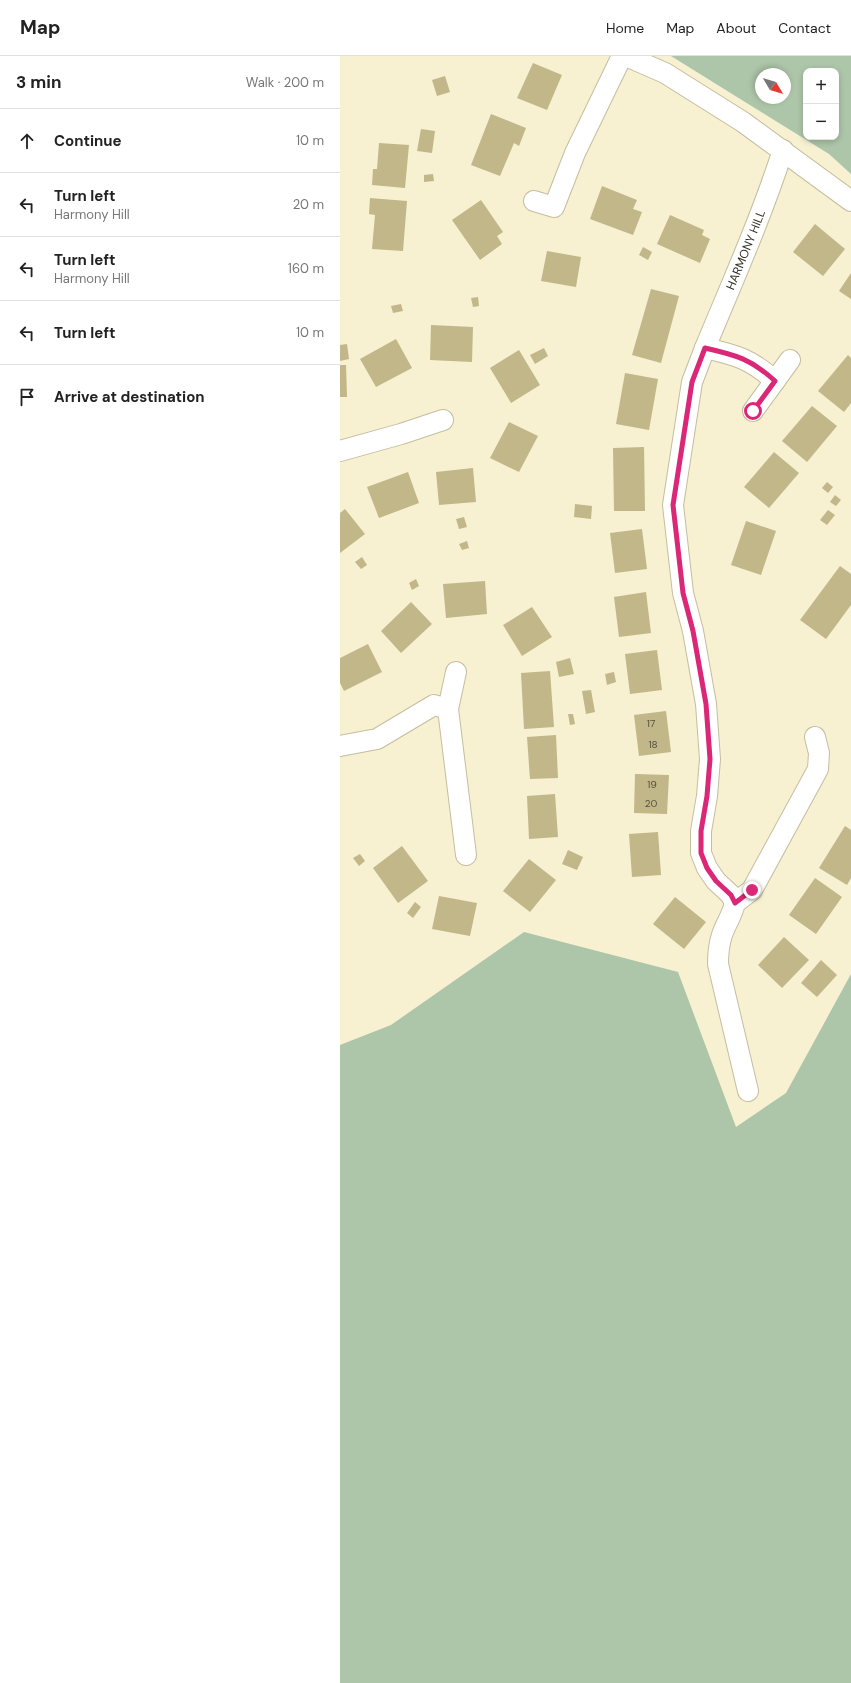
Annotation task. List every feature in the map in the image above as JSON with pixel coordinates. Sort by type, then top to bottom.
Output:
[{"type":"street","points":[[534,201],[554,208],[575,153],[622,56]]},
{"type":"street","points":[[626,56],[665,73],[744,122],[851,201]]},
{"type":"street","name":"HARMONY HILL","points":[[735,903],[731,895],[716,881],[707,868],[701,853],[701,831],[707,796],[710,759],[706,704],[693,631],[683,593],[673,505],[692,382],[753,228],[768,195],[782,150]]},
{"type":"street","points":[[705,348],[736,355],[760,368],[775,381]]},
{"type":"street","points":[[753,411],[790,360]]},
{"type":"street","points":[[340,451],[401,434],[443,420]]},
{"type":"street","points":[[456,672],[448,709],[466,856]]},
{"type":"street","points":[[340,746],[377,739],[434,705],[448,709]]},
{"type":"street","points":[[748,1091],[718,964],[722,935],[732,915],[735,903],[752,890],[818,769],[819,753],[815,737]]},
{"type":"green space","points":[[671,56],[851,56],[851,174],[829,154],[806,140],[839,140],[839,68],[803,68],[803,138]]},
{"type":"green space","points":[[524,932],[678,972],[736,1127],[786,1093],[851,974],[851,1683],[340,1683],[340,1045],[391,1025]]},
{"type":"building","points":[[533,63],[562,75],[547,110],[517,98]]},
{"type":"building","points":[[445,76],[450,92],[437,96],[432,80]]},
{"type":"building","points":[[491,114],[526,128],[519,146],[514,143],[500,176],[471,165]]},
{"type":"building","points":[[421,129],[435,131],[432,153],[417,151]]},
{"type":"building","points":[[379,143],[409,145],[405,188],[372,185],[373,169],[377,169]]},
{"type":"building","points":[[433,174],[434,181],[424,182],[424,175]]},
{"type":"building","points":[[602,186],[637,200],[633,209],[642,212],[633,235],[590,219]]},
{"type":"building","points":[[370,198],[407,201],[403,251],[372,249],[375,215],[369,214]]},
{"type":"building","points":[[481,200],[503,232],[497,236],[502,244],[480,260],[452,220]]},
{"type":"building","points":[[670,215],[704,230],[702,235],[710,239],[700,263],[657,244]]},
{"type":"building","points":[[815,224],[845,249],[823,276],[793,252]]},
{"type":"building","points":[[643,247],[652,252],[648,260],[639,255]]},
{"type":"building","points":[[547,251],[581,257],[576,287],[541,281]]},
{"type":"building","points":[[851,273],[851,299],[839,291]]},
{"type":"building","points":[[651,289],[679,296],[661,363],[632,355]]},
{"type":"building","points":[[478,297],[479,306],[473,307],[471,298]]},
{"type":"building","points":[[401,304],[403,311],[393,313],[391,306]]},
{"type":"building","points":[[431,325],[473,327],[472,362],[430,360]]},
{"type":"building","points":[[396,339],[412,368],[376,387],[360,359]]},
{"type":"building","points":[[347,344],[349,359],[340,361],[340,345]]},
{"type":"building","points":[[544,348],[548,356],[535,364],[530,355]]},
{"type":"building","points":[[519,350],[540,385],[511,403],[490,368]]},
{"type":"building","points":[[848,355],[851,358],[851,403],[844,412],[818,391]]},
{"type":"building","points":[[340,365],[346,365],[347,397],[340,397]]},
{"type":"building","points":[[625,373],[658,379],[649,430],[616,424]]},
{"type":"building","points":[[812,406],[837,426],[807,462],[782,441]]},
{"type":"building","points":[[509,422],[538,436],[519,472],[490,458]]},
{"type":"building","points":[[644,447],[645,511],[614,511],[613,448]]},
{"type":"building","points":[[774,452],[799,473],[769,508],[744,487]]},
{"type":"building","points":[[473,468],[476,502],[439,505],[436,472]]},
{"type":"building","points":[[408,472],[419,503],[379,518],[367,487]]},
{"type":"building","points":[[827,482],[833,487],[828,493],[822,488]]},
{"type":"building","points":[[835,495],[841,500],[836,506],[830,502]]},
{"type":"building","points":[[575,504],[592,506],[591,519],[574,517]]},
{"type":"building","points":[[345,509],[365,534],[340,553],[340,513]]},
{"type":"building","points":[[828,510],[835,515],[827,525],[820,520]]},
{"type":"building","points":[[464,517],[467,527],[459,529],[456,519]]},
{"type":"building","points":[[746,521],[776,531],[761,575],[731,565]]},
{"type":"building","points":[[642,529],[647,569],[615,573],[610,533]]},
{"type":"building","points":[[467,541],[469,548],[462,550],[459,544]]},
{"type":"building","points":[[362,557],[367,565],[361,569],[355,562]]},
{"type":"building","points":[[840,566],[851,574],[851,605],[826,639],[800,620]]},
{"type":"building","points":[[416,579],[419,586],[412,590],[409,583]]},
{"type":"building","points":[[485,581],[487,614],[446,618],[443,584]]},
{"type":"building","points":[[646,592],[651,633],[619,637],[614,597]]},
{"type":"building","points":[[411,602],[432,624],[401,653],[381,631]]},
{"type":"building","points":[[532,607],[552,637],[522,656],[503,625]]},
{"type":"building","points":[[368,644],[382,672],[344,691],[340,683],[340,658]]},
{"type":"building","points":[[657,650],[662,690],[630,694],[625,654]]},
{"type":"building","points":[[570,658],[574,674],[559,677],[556,662]]},
{"type":"building","points":[[550,671],[554,727],[524,729],[521,673]]},
{"type":"building","points":[[614,672],[616,682],[607,685],[605,674]]},
{"type":"building","points":[[591,690],[595,712],[586,714],[582,691]]},
{"type":"building","points":[[666,711],[671,752],[639,756],[634,715]]},
{"type":"building","points":[[568,714],[573,714],[575,724],[570,725]]},
{"type":"building","points":[[556,735],[558,778],[530,779],[527,737]]},
{"type":"building","points":[[635,774],[669,775],[667,814],[634,813]]},
{"type":"building","points":[[555,794],[558,837],[529,839],[527,796]]},
{"type":"building","points":[[845,826],[851,830],[851,878],[847,885],[819,868]]},
{"type":"building","points":[[658,832],[661,875],[632,877],[629,834]]},
{"type":"building","points":[[402,846],[428,881],[398,903],[373,868]]},
{"type":"building","points":[[568,850],[583,857],[577,870],[562,864]]},
{"type":"building","points":[[360,854],[365,861],[359,866],[353,858]]},
{"type":"building","points":[[529,859],[556,880],[530,912],[503,891]]},
{"type":"building","points":[[815,878],[842,897],[816,934],[789,915]]},
{"type":"building","points":[[439,896],[477,903],[470,936],[432,929]]},
{"type":"building","points":[[675,897],[706,922],[684,949],[653,924]]},
{"type":"building","points":[[415,902],[421,907],[413,918],[407,913]]},
{"type":"building","points":[[784,937],[809,960],[782,988],[758,965]]},
{"type":"building","points":[[821,960],[837,975],[817,997],[801,983]]},
{"type":"route","points":[[752,890],[735,903],[731,895],[716,881],[707,868],[701,853],[701,831],[707,796],[710,759],[706,704],[693,631],[683,593],[673,505],[692,382],[705,348],[736,355],[760,368],[775,381],[753,411]]}]
